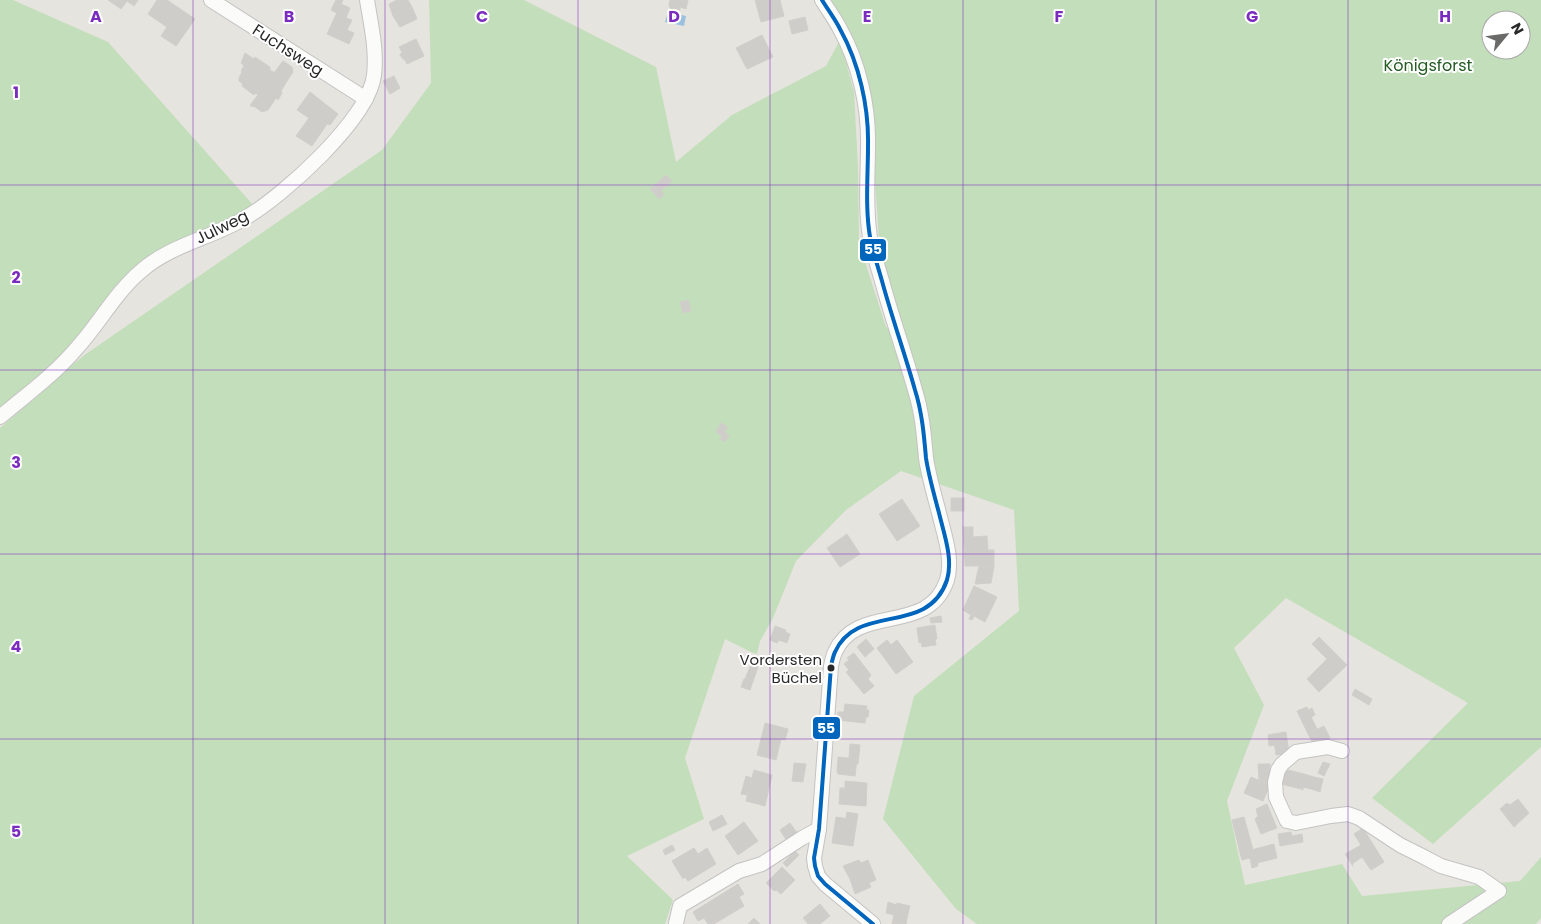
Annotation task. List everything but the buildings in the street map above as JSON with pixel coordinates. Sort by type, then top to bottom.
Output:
[{"type":"street","name":"Fuchsweg","points":[[211,0],[366,99]]},
{"type":"street","name":"Julweg","points":[[0,417],[50,375],[76,350],[119,293],[141,270],[176,249],[246,218],[282,191],[342,133],[366,99],[374,77],[374,52],[367,0]]},
{"type":"street","points":[[822,0],[840,29],[851,52],[859,80],[867,116],[867,213],[870,237],[916,391],[929,474],[949,557],[947,580],[940,594],[931,605],[906,616],[884,620],[855,629],[841,642],[835,652],[831,666],[819,829],[814,858],[818,876],[835,894],[873,924]]},
{"type":"street","points":[[1342,751],[1328,747],[1296,752],[1282,764],[1274,782],[1276,797],[1287,821],[1296,823],[1348,814],[1359,818],[1400,845],[1441,866],[1479,877],[1499,891],[1449,924]]},
{"type":"street","points":[[676,923],[680,906],[739,871],[762,864],[819,829]]},
{"type":"green space","points":[[0,0],[13,0],[108,42],[254,206],[172,245],[57,362],[0,409]]},
{"type":"green space","name":"Königsforst","points":[[429,0],[524,0],[656,67],[676,162],[732,115],[826,66],[840,40],[854,92],[858,167],[859,243],[886,327],[905,344],[879,241],[873,114],[854,40],[828,0],[1541,0],[1541,747],[1433,844],[1372,798],[1468,703],[1286,598],[1234,648],[1264,705],[1227,801],[1245,885],[1342,864],[1362,896],[1520,881],[1541,857],[1541,918],[1536,924],[977,924],[956,909],[883,819],[914,696],[1019,611],[1014,510],[901,471],[846,510],[796,561],[773,618],[760,641],[757,654],[725,639],[685,758],[704,819],[627,856],[673,900],[665,924],[0,924],[0,428],[83,356],[382,150],[431,83]]},
{"type":"water","points":[[668,12],[686,16],[684,26],[665,22]]},
{"type":"transit line","name":"55","points":[[822,0],[847,42],[862,86],[868,131],[867,203],[870,237],[917,398],[927,465],[949,557],[947,580],[938,597],[925,608],[909,615],[875,622],[859,628],[845,637],[835,652],[831,666],[819,829],[814,858],[815,866],[818,876],[825,884],[873,924]]},
{"type":"place","name":"Vordersten Büchel","points":[[831,668]]}]
